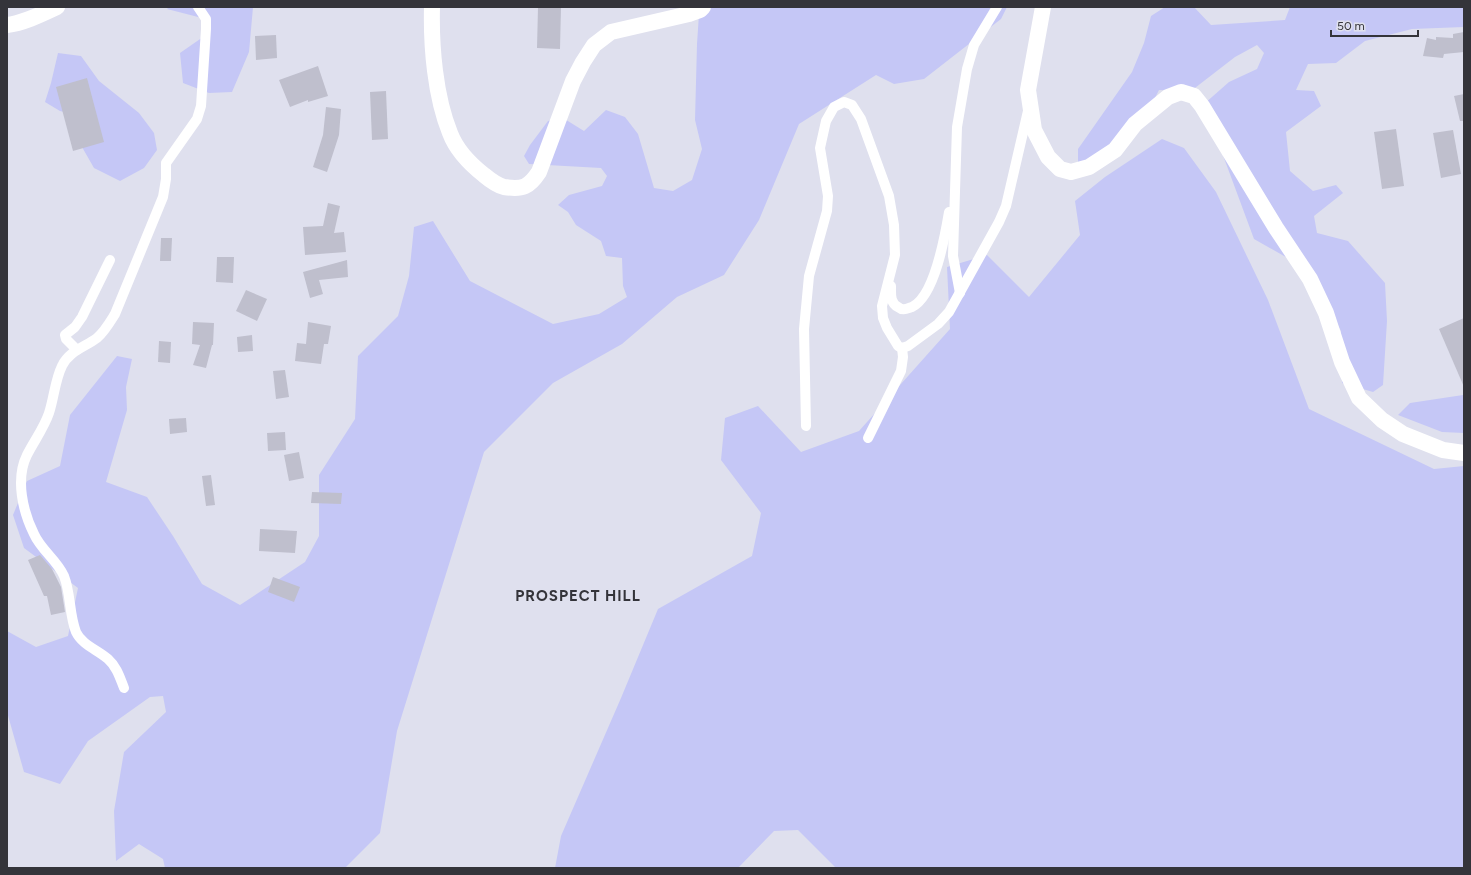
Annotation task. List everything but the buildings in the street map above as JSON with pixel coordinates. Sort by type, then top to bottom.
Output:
[{"type":"highway","points":[[7,25],[57,7]]},
{"type":"highway","points":[[432,7],[432,32],[441,104],[450,134],[462,154],[480,172],[498,186],[517,189],[532,183],[539,172],[573,81],[594,45],[611,32],[689,14],[700,10],[703,7]]},
{"type":"highway","points":[[1044,7],[1028,90],[1034,130],[1048,157],[1060,168],[1071,172],[1089,167],[1115,150],[1135,124],[1168,97],[1181,92],[1194,96],[1202,106],[1276,228],[1310,279],[1326,313],[1342,362],[1359,398],[1382,420],[1402,434],[1443,450],[1464,453]]},
{"type":"street","points":[[124,688],[118,671],[109,660],[84,642],[76,632],[71,610],[68,585],[61,571],[34,536],[26,514],[22,495],[22,469],[26,456],[44,426],[62,366],[77,350],[97,338],[115,314],[163,197],[166,179],[166,163],[197,119],[201,106],[206,29],[206,19],[198,7]]},
{"type":"street","points":[[960,293],[953,256],[957,127],[967,69],[974,45],[997,7]]},
{"type":"street","points":[[806,426],[804,329],[809,276],[827,211],[828,196],[820,148],[826,121],[834,107],[844,102],[852,105],[861,119],[889,196],[894,225],[896,254],[882,306],[883,318],[898,346],[902,348],[903,357],[901,371],[868,438]]},
{"type":"street","points":[[902,348],[908,346],[938,324],[949,312],[999,222],[1006,206],[1030,103]]},
{"type":"street","points":[[891,272],[890,298],[895,306],[905,310],[916,305],[923,297],[936,269],[955,185]]},
{"type":"street","points":[[77,350],[65,336],[75,327],[82,317],[110,260]]},
{"type":"shaded area","points":[[169,7],[253,7],[249,52],[232,92],[209,93],[183,83],[180,53],[203,37],[202,18],[167,9]]},
{"type":"shaded area","points":[[701,7],[1007,7],[1001,19],[924,79],[894,84],[876,75],[799,124],[759,220],[724,275],[677,297],[622,344],[553,383],[484,452],[397,731],[380,833],[345,868],[165,868],[163,859],[139,844],[116,861],[114,811],[124,752],[166,712],[163,696],[150,697],[88,741],[60,784],[24,772],[7,712],[7,631],[36,647],[68,636],[78,588],[24,548],[13,515],[27,481],[60,466],[70,415],[117,356],[132,359],[126,387],[127,410],[106,482],[147,497],[202,584],[240,605],[305,562],[319,536],[319,475],[355,419],[358,356],[398,316],[409,276],[414,227],[433,221],[470,281],[553,324],[599,314],[627,297],[623,286],[622,258],[606,256],[601,241],[576,225],[568,212],[558,205],[569,195],[602,186],[607,176],[601,168],[529,164],[524,156],[530,145],[548,121],[563,118],[584,131],[606,110],[625,117],[638,134],[654,188],[673,191],[692,180],[702,149],[695,120],[697,44],[699,14]]},
{"type":"shaded area","points":[[1165,7],[1194,7],[1211,25],[1285,20],[1290,7],[1464,7],[1464,27],[1412,29],[1365,41],[1336,63],[1308,64],[1296,90],[1314,91],[1321,106],[1286,132],[1290,171],[1313,191],[1336,185],[1343,193],[1314,216],[1317,233],[1348,241],[1385,283],[1387,321],[1383,385],[1373,392],[1342,383],[1341,331],[1307,269],[1254,239],[1204,104],[1229,82],[1257,69],[1264,53],[1257,45],[1235,57],[1191,91],[1159,90],[1139,130],[1110,161],[1078,163],[1078,149],[1132,72],[1144,43],[1151,16]]},
{"type":"shaded area","points":[[58,53],[81,56],[99,81],[139,113],[154,133],[157,150],[144,168],[120,181],[94,168],[82,147],[80,116],[60,111],[45,102]]},
{"type":"shaded area","points":[[1162,139],[1184,148],[1216,192],[1268,300],[1309,409],[1434,469],[1464,466],[1464,868],[836,868],[798,830],[774,831],[738,868],[555,868],[561,836],[658,609],[752,556],[761,513],[721,460],[725,418],[758,406],[801,452],[859,431],[950,329],[947,267],[987,255],[1029,297],[1080,235],[1075,201],[1105,177]]},
{"type":"shaded area","points":[[1464,392],[1464,433],[1442,432],[1398,415],[1410,403],[1463,395]]},
{"type":"district","name":"PROSPECT HILL","points":[[578,596]]}]
